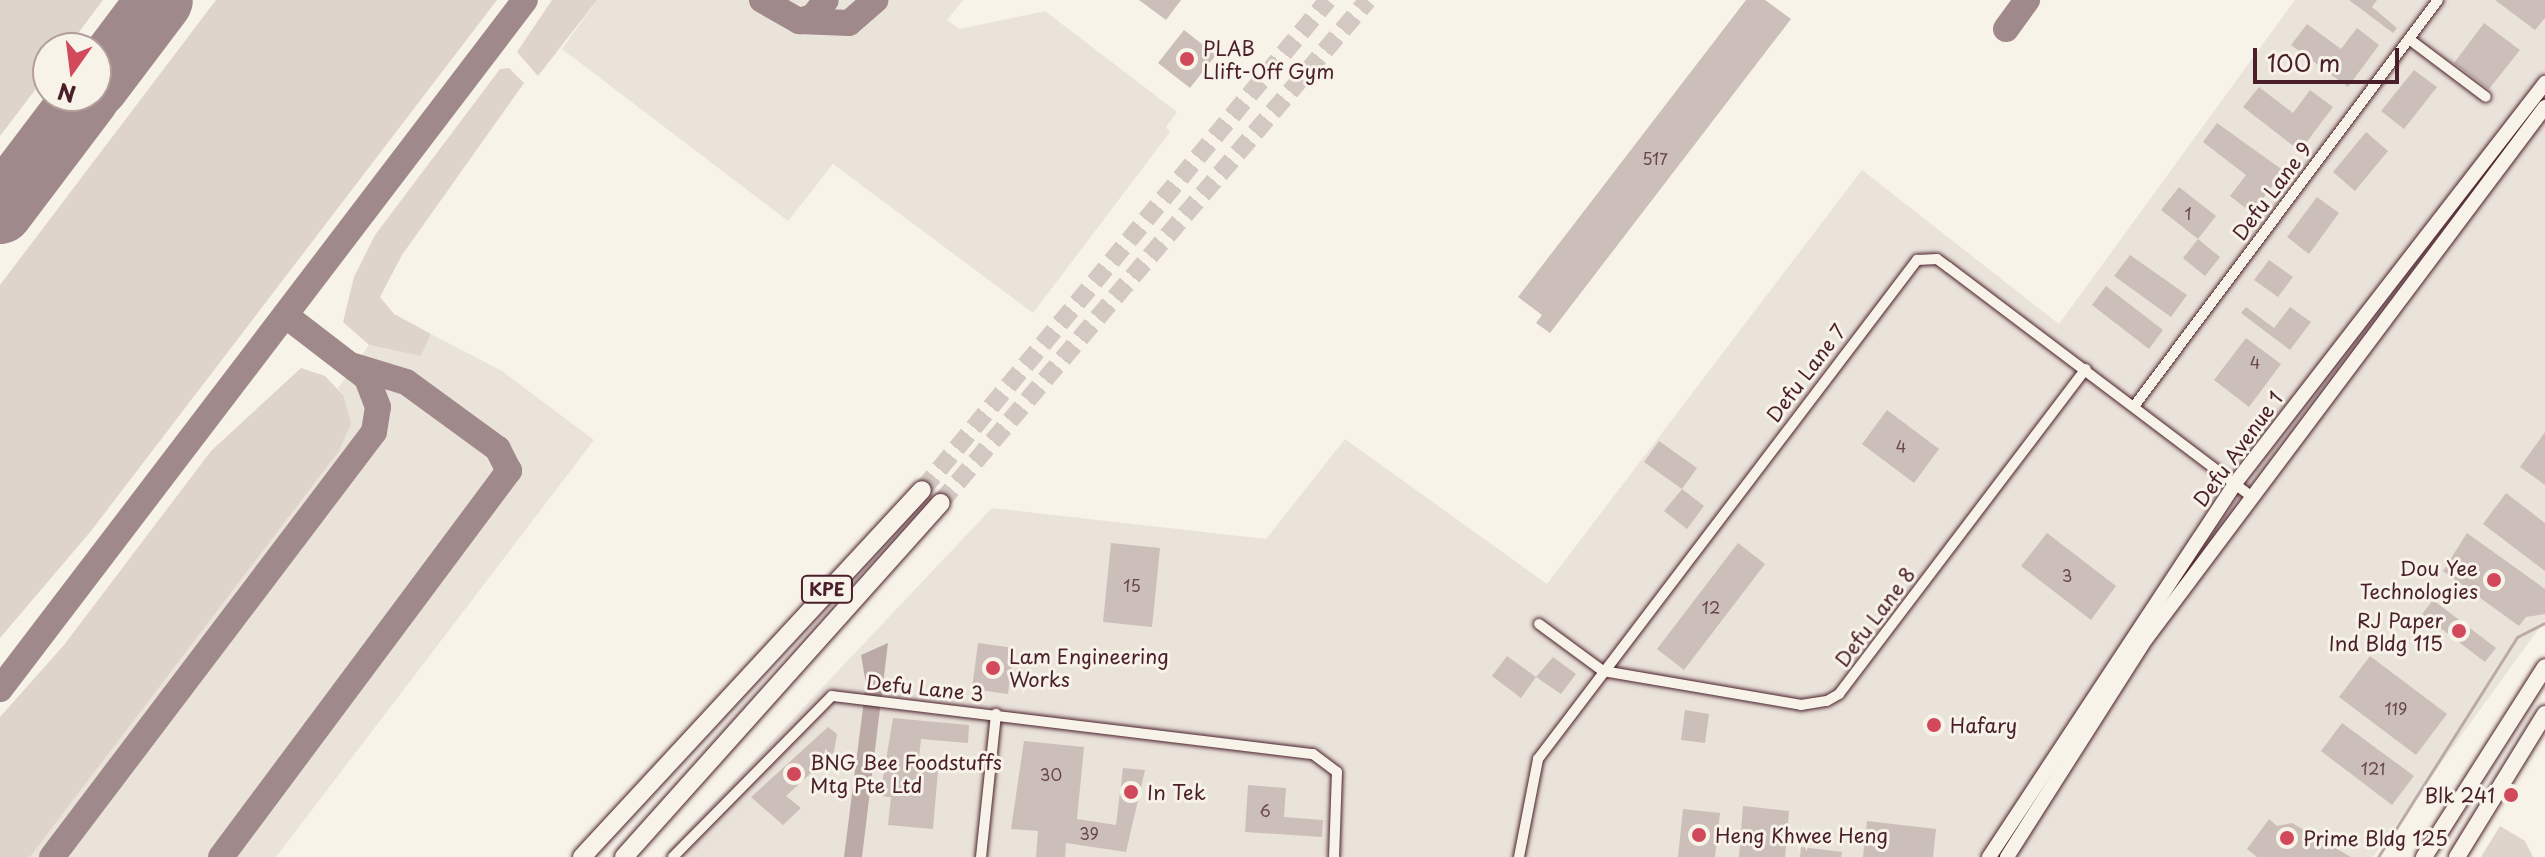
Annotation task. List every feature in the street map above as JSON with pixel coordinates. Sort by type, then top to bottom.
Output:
[{"type":"highway","name":"KPE","points":[[582,857],[922,490]]},
{"type":"highway","name":"KPE","points":[[624,857],[940,503]]},
{"type":"highway","points":[[2424,857],[2545,667]]},
{"type":"highway","points":[[2457,857],[2545,714]]},
{"type":"highway","points":[[570,857],[610,826]]},
{"type":"main road","name":"Defu Avenue 1","points":[[1989,857],[2236,482],[2545,83]]},
{"type":"main road","name":"Defu Avenue 1","points":[[2007,857],[2146,639],[2250,495],[2545,107]]},
{"type":"street","name":"Defu Lane 9","points":[[2135,405],[2438,0]]},
{"type":"street","points":[[2409,39],[2486,97]]},
{"type":"street","name":"Defu Lane 7","points":[[1519,857],[1532,770],[1603,671],[1917,260],[1937,259],[2135,405],[2250,495]]},
{"type":"street","name":"Defu Lane 8","points":[[1603,671],[1801,705],[1839,694],[2086,369]]},
{"type":"street","points":[[1539,624],[1603,671]]},
{"type":"street","name":"Defu Lane 3","points":[[673,857],[832,696],[1313,754],[1337,772],[1334,857]]},
{"type":"street","points":[[981,857],[996,714]]},
{"type":"street","points":[[684,847],[691,857]]},
{"type":"shaded area","points":[[0,0],[103,0],[79,32],[32,32],[32,94],[0,136]]},
{"type":"shaded area","points":[[216,0],[497,0],[91,531],[0,638],[0,285]]},
{"type":"shaded area","points":[[552,0],[597,0],[538,76],[517,52]]},
{"type":"shaded area","points":[[597,0],[963,0],[947,20],[960,29],[1045,11],[1177,112],[1166,127],[1170,132],[1033,313],[833,164],[788,221],[562,49]]},
{"type":"shaded area","points":[[2295,0],[2545,0],[2545,620],[2373,857],[662,857],[992,508],[1266,539],[1345,439],[1547,584],[1862,170],[2059,324]]},
{"type":"shaded area","points":[[509,68],[524,83],[402,255],[380,297],[394,314],[431,334],[421,356],[369,345],[343,322],[354,277],[375,235],[500,69]]},
{"type":"shaded area","points":[[431,334],[502,371],[594,440],[276,857],[30,857],[339,451],[343,395],[338,388],[369,345],[421,356]]},
{"type":"shaded area","points":[[301,368],[325,376],[343,395],[351,423],[339,451],[30,857],[0,857],[0,717],[64,645],[211,451]]},
{"type":"shaded area","points":[[888,643],[862,857],[844,857],[866,684],[861,655]]},
{"type":"shaded area","points":[[2500,826],[2525,841],[2533,857],[2481,857]]},
{"type":"building","points":[[1139,0],[1181,0],[1166,20]]},
{"type":"building","points":[[1746,0],[1765,0],[1791,19],[1550,333],[1536,323],[1542,315],[1518,297]]},
{"type":"building","points":[[2349,0],[2377,0],[2372,7],[2397,28],[2393,33]]},
{"type":"building","points":[[2495,0],[2545,0],[2545,18],[2535,30]]},
{"type":"building","points":[[2484,23],[2520,50],[2489,89],[2454,63]]},
{"type":"building","points":[[2307,24],[2341,49],[2357,28],[2379,45],[2348,87],[2291,45]]},
{"type":"building","name":"PLAB LIift-Off Gym","points":[[1184,30],[1216,55],[1190,88],[1158,63]]},
{"type":"building","points":[[2414,70],[2437,87],[2404,129],[2381,111]]},
{"type":"building","points":[[2259,87],[2293,113],[2310,90],[2333,107],[2300,151],[2243,107]]},
{"type":"building","points":[[2217,123],[2284,171],[2252,213],[2230,196],[2246,175],[2203,142]]},
{"type":"building","points":[[2366,132],[2388,151],[2355,191],[2333,172]]},
{"type":"building","points":[[2179,187],[2216,216],[2198,239],[2161,210]]},
{"type":"building","points":[[2317,197],[2339,213],[2309,254],[2287,237]]},
{"type":"building","points":[[2198,239],[2220,257],[2205,276],[2183,258]]},
{"type":"building","points":[[2130,255],[2187,295],[2171,317],[2114,276]]},
{"type":"building","points":[[2269,260],[2293,277],[2278,297],[2254,280]]},
{"type":"building","points":[[2106,286],[2163,330],[2149,349],[2092,305]]},
{"type":"building","points":[[2246,307],[2274,328],[2290,307],[2311,322],[2290,350],[2241,313]]},
{"type":"building","points":[[2246,338],[2281,364],[2249,407],[2214,380]]},
{"type":"building","points":[[1887,410],[1939,449],[1914,483],[1862,444]]},
{"type":"building","points":[[2545,432],[2545,485],[2520,467]]},
{"type":"building","points":[[1659,441],[1697,468],[1682,489],[1644,462]]},
{"type":"building","points":[[1682,489],[1704,506],[1687,529],[1664,511]]},
{"type":"building","points":[[2506,493],[2545,523],[2545,571],[2483,524]]},
{"type":"building","points":[[2047,533],[2116,586],[2091,620],[2021,566]]},
{"type":"building","name":"Dou Yee Technologies","points":[[2467,533],[2545,589],[2545,614],[2526,617],[2519,626],[2443,571]]},
{"type":"building","points":[[1111,543],[1160,548],[1152,627],[1103,622]]},
{"type":"building","points":[[1738,543],[1765,564],[1684,670],[1657,649]]},
{"type":"building","name":"RJ Paper Ind Bldg 115","points":[[2433,600],[2496,648],[2485,662],[2422,614]]},
{"type":"building","name":"Lam Engineering Works","points":[[978,643],[1014,648],[1008,694],[972,689]]},
{"type":"building","points":[[1507,656],[1536,677],[1521,698],[1492,676]]},
{"type":"building","points":[[2370,656],[2447,714],[2416,755],[2339,697]]},
{"type":"building","points":[[1553,657],[1576,674],[1561,694],[1536,677]]},
{"type":"building","points":[[1685,710],[1709,714],[1705,743],[1681,740]]},
{"type":"building","points":[[893,718],[969,725],[968,743],[921,739],[919,758],[939,759],[933,829],[888,825],[891,797],[880,796]]},
{"type":"building","points":[[2342,723],[2414,776],[2392,805],[2321,751]]},
{"type":"building","name":"BNG Bee Foodstuffs Mtg Pte Ltd","points":[[828,727],[837,734],[834,752],[786,796],[801,808],[783,825],[751,797]]},
{"type":"building","points":[[1024,741],[1084,747],[1077,819],[1116,825],[1123,768],[1145,770],[1126,852],[1066,843],[1065,857],[1036,857],[1038,831],[1011,829]]},
{"type":"building","points":[[1248,785],[1286,788],[1284,817],[1323,820],[1322,837],[1245,832]]},
{"type":"building","points":[[1743,806],[1789,811],[1785,857],[1739,857]]},
{"type":"building","name":"Heng Khwee Heng","points":[[1683,809],[1720,813],[1715,857],[1678,857]]},
{"type":"building","name":"Prime Bldg 125","points":[[2269,819],[2277,826],[2292,823],[2351,857],[2257,857],[2247,849]]},
{"type":"building","points":[[1867,821],[1936,829],[1933,857],[1863,857]]},
{"type":"building","points":[[1801,847],[1842,852],[1841,857],[1800,857]]},
{"type":"waterway","points":[[2378,857],[2517,637],[2545,623]]},
{"type":"taxiway","points":[[0,689],[525,0]]},
{"type":"taxiway","points":[[762,0],[799,21],[813,17],[826,0]]},
{"type":"taxiway","points":[[799,21],[849,23],[875,0]]},
{"type":"taxiway","points":[[2006,29],[2027,0]]},
{"type":"taxiway","points":[[52,857],[374,432],[378,407],[367,378],[285,315]]},
{"type":"taxiway","points":[[221,857],[509,471],[498,449],[406,382],[354,366]]},
{"type":"runway","points":[[112,64],[160,0]]},
{"type":"runway","points":[[0,211],[75,112]]},
{"type":"tunnel","points":[[922,490],[1328,0]]},
{"type":"tunnel","points":[[940,503],[1368,0]]},
{"type":"place","name":"PLAB LIift-Off Gym","points":[[1187,59]]},
{"type":"place","name":"Dou Yee Technologies","points":[[2494,580]]},
{"type":"place","name":"RJ Paper Ind Bldg 115","points":[[2459,631]]},
{"type":"place","name":"Lam Engineering Works","points":[[993,668]]},
{"type":"place","name":"Hafary","points":[[1934,725]]},
{"type":"place","name":"BNG Bee Foodstuffs Mtg Pte Ltd","points":[[794,774]]},
{"type":"place","name":"In Tek","points":[[1131,792]]},
{"type":"place","name":"Blk 241","points":[[2511,795]]},
{"type":"place","name":"Heng Khwee Heng","points":[[1699,835]]},
{"type":"place","name":"Prime Bldg 125","points":[[2287,838]]}]
